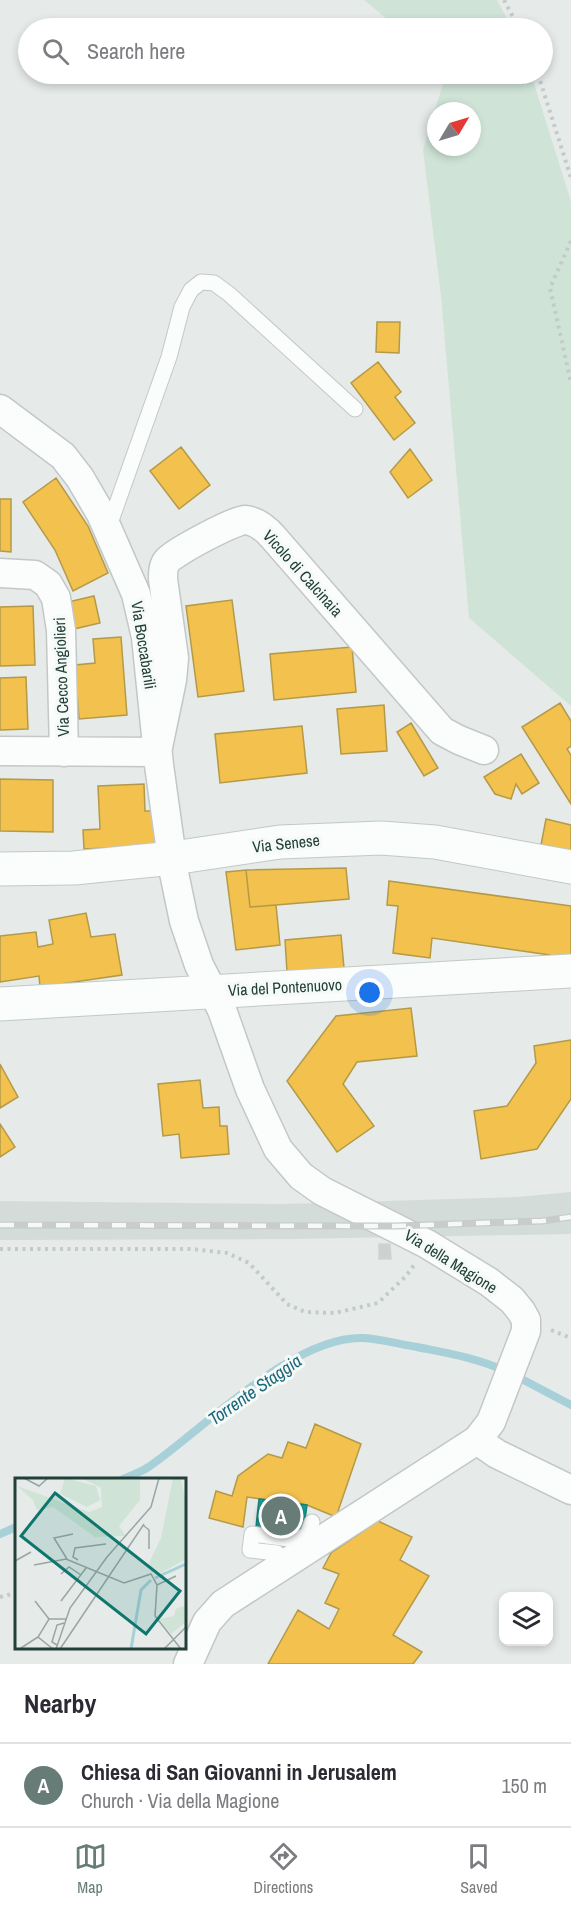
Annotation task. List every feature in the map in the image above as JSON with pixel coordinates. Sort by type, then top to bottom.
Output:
[{"type":"main road","name":"Via Senese","points":[[0,869],[74,868],[173,858],[280,842],[381,838],[435,842],[571,867]]},
{"type":"main road","name":"Via del Pontenuovo","points":[[0,1005],[571,971]]},
{"type":"street","name":"Via Boccabarili","points":[[0,409],[63,456],[87,488],[129,576],[142,616],[157,752],[173,858]]},
{"type":"street","name":"Vicolo di Calcinaia","points":[[157,752],[170,692],[174,658],[163,579],[164,566],[178,552],[242,520],[254,522],[273,537],[442,731],[484,750]]},
{"type":"street","name":"Via Cecco Angiolieri","points":[[0,573],[35,575],[48,584],[56,598],[61,630],[64,752]]},
{"type":"street","points":[[0,751],[157,752]]},
{"type":"street","name":"Via della Magione","points":[[173,858],[177,891],[201,971],[228,1025],[250,1089],[268,1130],[278,1149],[291,1166],[322,1191],[427,1244],[474,1272],[512,1300],[524,1315],[526,1330],[484,1431]]},
{"type":"street","points":[[188,1664],[207,1622],[223,1604],[484,1431],[497,1454],[571,1490]]},
{"type":"lane","points":[[108,530],[169,357],[182,307],[191,291],[201,282],[214,283],[230,294],[354,409]]},
{"type":"lane","points":[[277,1568],[277,1553],[250,1550],[252,1534],[296,1539],[307,1535],[312,1522]]},
{"type":"path","points":[[504,0],[514,18]]},
{"type":"path","points":[[541,84],[571,178]]},
{"type":"path","points":[[571,241],[550,288],[571,383]]},
{"type":"path","points":[[0,1249],[192,1249],[227,1252],[249,1263],[287,1304],[305,1312],[335,1313],[378,1303],[406,1276],[427,1244]]},
{"type":"path","points":[[0,1597],[15,1593]]},
{"type":"shaded area","points":[[571,1192],[571,1234],[294,1239],[0,1240],[0,1201],[284,1204],[517,1197]]},
{"type":"green space","points":[[364,0],[497,0],[507,18],[386,18]]},
{"type":"green space","points":[[443,84],[534,84],[571,201],[571,706],[469,618],[441,296],[423,150],[427,137],[427,156],[481,156],[481,102],[438,102]]},
{"type":"building: Homes","points":[[377,322],[400,322],[399,353],[376,352]]},
{"type":"building: Homes","points":[[378,362],[401,392],[395,397],[415,423],[394,440],[351,383]]},
{"type":"building: Homes","points":[[181,447],[210,485],[179,509],[150,471]]},
{"type":"building: Homes","points":[[410,449],[432,480],[408,498],[390,472]]},
{"type":"building: Homes","points":[[56,478],[88,526],[108,573],[73,591],[55,550],[23,502]]},
{"type":"building: Homes","points":[[0,499],[11,499],[11,552],[0,551]]},
{"type":"building: Homes","points":[[94,596],[100,623],[74,629],[68,602]]},
{"type":"building: Homes","points":[[232,600],[244,691],[198,697],[186,606]]},
{"type":"building: Homes","points":[[33,606],[35,665],[0,666],[0,607]]},
{"type":"building: Homes","points":[[121,637],[127,715],[79,719],[75,665],[95,663],[93,639]]},
{"type":"building: Homes","points":[[352,647],[356,692],[274,700],[270,654]]},
{"type":"building: Homes","points":[[26,677],[28,729],[0,730],[0,678]]},
{"type":"building: Homes","points":[[560,703],[571,721],[571,746],[567,749],[571,755],[571,804],[522,727]]},
{"type":"building: Homes","points":[[384,705],[387,751],[341,754],[337,709]]},
{"type":"building: Homes","points":[[411,723],[438,768],[424,776],[397,732]]},
{"type":"building: Homes","points":[[302,726],[307,773],[220,783],[215,734]]},
{"type":"building: Homes","points":[[521,754],[539,783],[522,794],[516,784],[511,799],[495,794],[484,777]]},
{"type":"building: Homes","points":[[0,779],[53,780],[53,832],[0,831]]},
{"type":"building: Homes","points":[[144,784],[145,811],[159,811],[160,846],[84,849],[83,830],[100,829],[98,786]]},
{"type":"building: Homes","points":[[546,819],[571,825],[571,856],[540,850]]},
{"type":"building: Homes","points":[[346,868],[349,899],[250,907],[246,870]]},
{"type":"building: Homes","points":[[246,870],[250,907],[276,905],[280,945],[236,950],[226,872]]},
{"type":"building: Homes","points":[[389,881],[571,906],[571,961],[554,964],[550,955],[432,938],[430,958],[393,953],[398,906],[387,905]]},
{"type":"building: Homes","points":[[86,913],[91,937],[115,934],[122,975],[40,987],[39,976],[0,982],[0,936],[36,932],[38,947],[53,944],[49,920]]},
{"type":"building: Homes","points":[[341,935],[344,968],[287,972],[285,940]]},
{"type":"building: Homes","points":[[411,1008],[417,1056],[357,1062],[343,1084],[374,1126],[337,1152],[287,1081],[336,1016]]},
{"type":"building: Homes","points":[[571,1040],[571,1099],[537,1149],[481,1159],[474,1111],[507,1106],[536,1063],[534,1046]]},
{"type":"building: Homes","points":[[0,1064],[18,1097],[0,1108]]},
{"type":"building: Homes","points":[[200,1080],[203,1108],[219,1107],[220,1126],[227,1126],[229,1154],[181,1158],[179,1134],[163,1136],[158,1084]]},
{"type":"building: Homes","points":[[0,1124],[15,1147],[0,1157]]},
{"type":"building: Homes","points":[[315,1424],[361,1444],[336,1517],[307,1505],[247,1497],[243,1527],[209,1518],[216,1491],[232,1496],[238,1476],[268,1454],[282,1458],[288,1442],[306,1448]]},
{"type":"building: Homes","points":[[378,1521],[412,1537],[400,1560],[429,1576],[393,1635],[422,1652],[413,1664],[268,1664],[298,1610],[329,1629],[339,1609],[325,1603],[339,1574],[323,1568],[331,1553]]},
{"type":"building: Public","points":[[259,1499],[307,1505],[303,1533],[256,1527]]},
{"type":"building: Other","points":[[379,1244],[390,1244],[391,1259],[379,1259]]},
{"type":"waterway","name":"Torrente Staggia","points":[[126,1478],[150,1466],[280,1367],[308,1352],[336,1341],[363,1338],[383,1340],[462,1356],[505,1371]]},
{"type":"waterway","name":"Torrente Staggia","points":[[516,1376],[571,1405]]},
{"type":"waterway","name":"Torrente Staggia","points":[[0,1534],[15,1527]]},
{"type":"railway","points":[[0,1225],[395,1226],[542,1221],[571,1217]]},
{"type":"place","name":"Chiesa di San Giovanni in Jerusalem","points":[[281,1516]]}]
